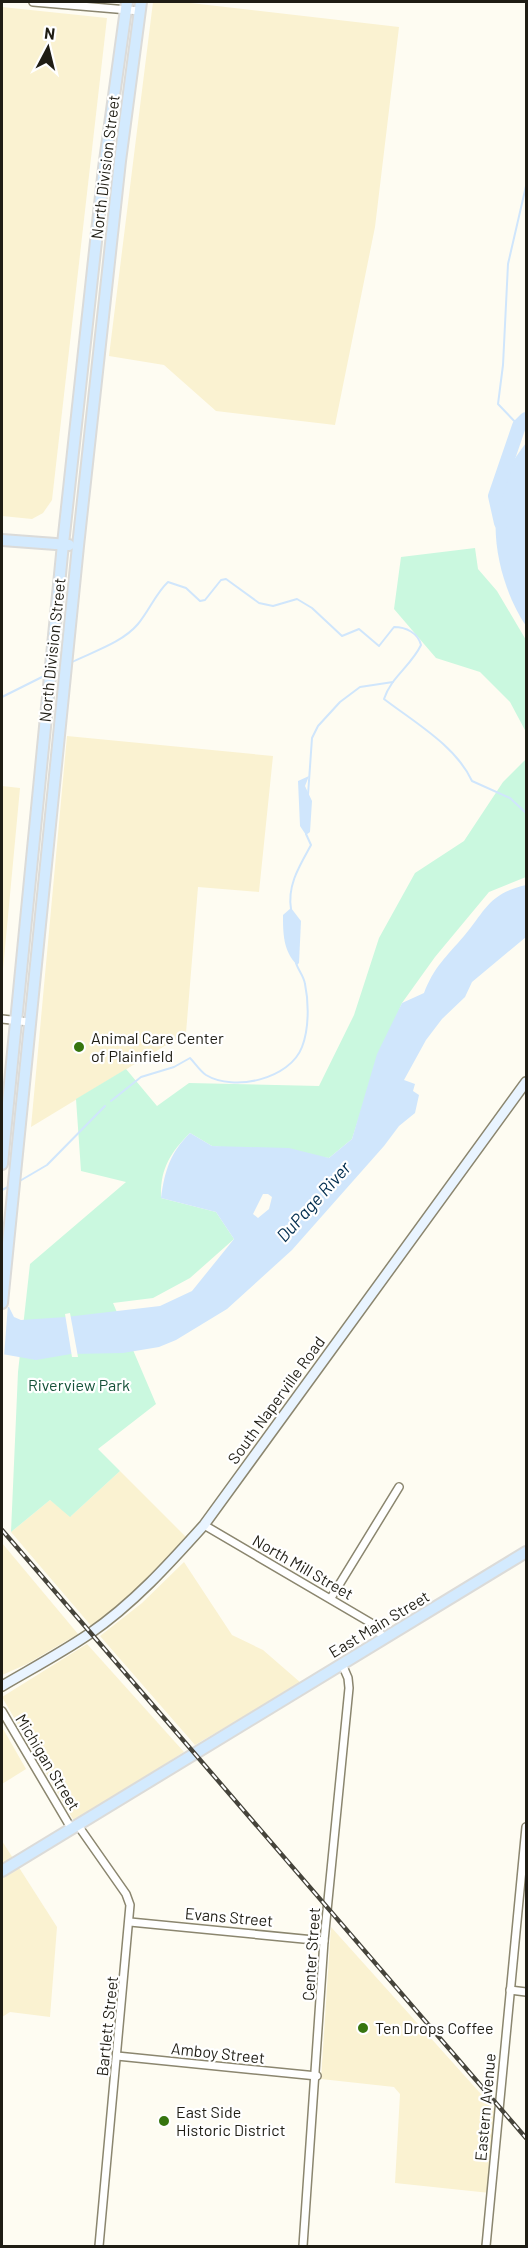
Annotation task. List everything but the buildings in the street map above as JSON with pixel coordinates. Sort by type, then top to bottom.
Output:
[{"type":"main road","name":"North Division Street","points":[[2,1164],[48,682],[104,168],[126,5]]},
{"type":"main road","name":"North Division Street","points":[[2,1303],[53,781],[118,172],[141,6]]},
{"type":"main road","points":[[2,540],[78,546]]},
{"type":"main road","points":[[38,779],[53,781]]},
{"type":"main road","name":"South Naperville Road","points":[[2,1686],[90,1633],[112,1616],[166,1567],[204,1525],[526,1082]]},
{"type":"main road","name":"East Main Street","points":[[74,1826],[526,1552]]},
{"type":"main road","points":[[2,1871],[74,1826]]},
{"type":"street","points":[[33,2],[141,6]]},
{"type":"street","points":[[2,1019],[29,1022]]},
{"type":"street","points":[[331,1598],[399,1487]]},
{"type":"street","name":"North Mill Street","points":[[204,1525],[371,1623],[384,1638]]},
{"type":"street","name":"Center Street","points":[[303,2247],[317,2076],[324,1941],[349,1688],[348,1678],[342,1664]]},
{"type":"street","name":"Michigan Street","points":[[2,1711],[74,1826]]},
{"type":"street","name":"Bartlett Street","points":[[74,1826],[126,1894],[130,1922],[99,2247]]},
{"type":"street","name":"Eastern Avenue","points":[[486,2247],[526,1827]]},
{"type":"street","name":"Evans Street","points":[[130,1922],[324,1941]]},
{"type":"street","points":[[510,1990],[526,1992]]},
{"type":"street","name":"Amboy Street","points":[[117,2056],[317,2076]]},
{"type":"shaded area","points":[[153,2],[182,2],[399,27],[375,227],[335,425],[216,411],[164,365],[109,356]]},
{"type":"shaded area","points":[[2,7],[107,18],[52,500],[43,513],[32,519],[2,516]]},
{"type":"shaded area","points":[[67,736],[273,756],[259,892],[198,887],[186,1033],[31,1127]]},
{"type":"shaded area","points":[[2,786],[20,788],[2,980]]},
{"type":"shaded area","points":[[120,1471],[187,1538],[137,1591],[93,1628],[11,1532],[50,1500],[71,1516]]},
{"type":"shaded area","points":[[2,1543],[78,1634],[27,1664],[2,1675]]},
{"type":"shaded area","points":[[184,1562],[232,1635],[263,1650],[301,1683],[195,1745],[100,1636],[142,1603]]},
{"type":"shaded area","points":[[87,1644],[184,1752],[74,1821],[2,1697]]},
{"type":"shaded area","points":[[2,1727],[26,1769],[2,1784]]},
{"type":"shaded area","points":[[2,1841],[57,1927],[50,2017],[10,2012],[2,2017]]},
{"type":"shaded area","points":[[331,1927],[498,2113],[490,2193],[395,2183],[400,2094],[394,2087],[321,2079]]},
{"type":"green space","points":[[475,548],[478,569],[497,591],[526,640],[526,732],[510,702],[480,672],[436,658],[394,609],[401,557]]},
{"type":"green space","name":"Riverview Park","points":[[526,759],[526,877],[489,892],[435,957],[402,1003],[374,1070],[352,1139],[329,1158],[212,1146],[190,1133],[172,1155],[164,1170],[161,1198],[216,1212],[234,1239],[190,1278],[153,1298],[113,1303],[156,1404],[98,1449],[120,1471],[70,1517],[50,1500],[11,1532],[18,1372],[30,1264],[126,1182],[81,1171],[76,1099],[126,1069],[157,1106],[189,1083],[319,1086],[354,1015],[379,938],[415,873],[464,841],[503,782]]},
{"type":"water","points":[[526,443],[526,626],[509,593],[503,575],[498,556],[496,518],[503,481]]},
{"type":"water","points":[[309,776],[305,786],[312,801],[310,832],[306,835],[300,826],[298,781]]},
{"type":"water","points":[[526,885],[526,937],[472,982],[465,997],[442,1019],[426,1040],[404,1080],[415,1084],[413,1091],[419,1095],[415,1113],[399,1126],[292,1250],[227,1309],[176,1340],[159,1347],[123,1353],[71,1354],[36,1360],[2,1354],[2,1307],[9,1307],[14,1317],[21,1320],[66,1317],[160,1306],[192,1291],[234,1239],[216,1212],[161,1198],[169,1162],[183,1140],[190,1133],[212,1146],[289,1148],[329,1158],[352,1139],[377,1054],[402,1003],[424,993],[436,969],[483,911],[495,898]],"holes":[[[263,1194],[272,1197],[269,1209],[258,1218],[253,1214]]]},
{"type":"water","points":[[291,908],[301,921],[299,963],[297,965],[286,948],[284,935],[283,915]]},
{"type":"pier","points":[[2,1304],[8,1304],[4,1357],[2,1357]]},
{"type":"pier","points":[[70,1313],[78,1357],[72,1357],[65,1314]]},
{"type":"waterway","points":[[519,426],[498,404],[503,365],[508,264],[526,186]]},
{"type":"waterway","name":"DuPage River","points":[[501,523],[495,496],[519,426],[526,419]]},
{"type":"waterway","points":[[70,663],[124,637],[138,624],[168,582],[186,588],[200,601],[205,600],[221,580],[226,579],[259,603],[273,606],[297,599],[312,608],[342,636],[359,629],[379,646],[394,627],[403,628],[414,634],[421,645],[391,684],[384,699],[445,746],[465,768],[472,781],[510,798],[526,813]]},
{"type":"waterway","points":[[2,697],[46,675]]},
{"type":"waterway","points":[[308,795],[312,738],[318,726],[340,702],[360,687],[393,682]]},
{"type":"waterway","points":[[291,909],[293,883],[311,845],[306,834]]},
{"type":"waterway","points":[[111,1101],[141,1077],[174,1067],[190,1058],[206,1075],[231,1082],[260,1079],[286,1067],[296,1058],[302,1047],[307,1024],[305,984],[296,963]]},
{"type":"waterway","points":[[18,1182],[47,1165],[105,1106]]},
{"type":"waterway","points":[[2,1190],[10,1186]]},
{"type":"railway","points":[[2,1530],[526,2138]]},
{"type":"place","name":"Animal Care Center of Plainfield","points":[[79,1047]]},
{"type":"place","name":"Ten Drops Coffee","points":[[363,2028]]},
{"type":"place","name":"East Side Historic District","points":[[164,2121]]}]
